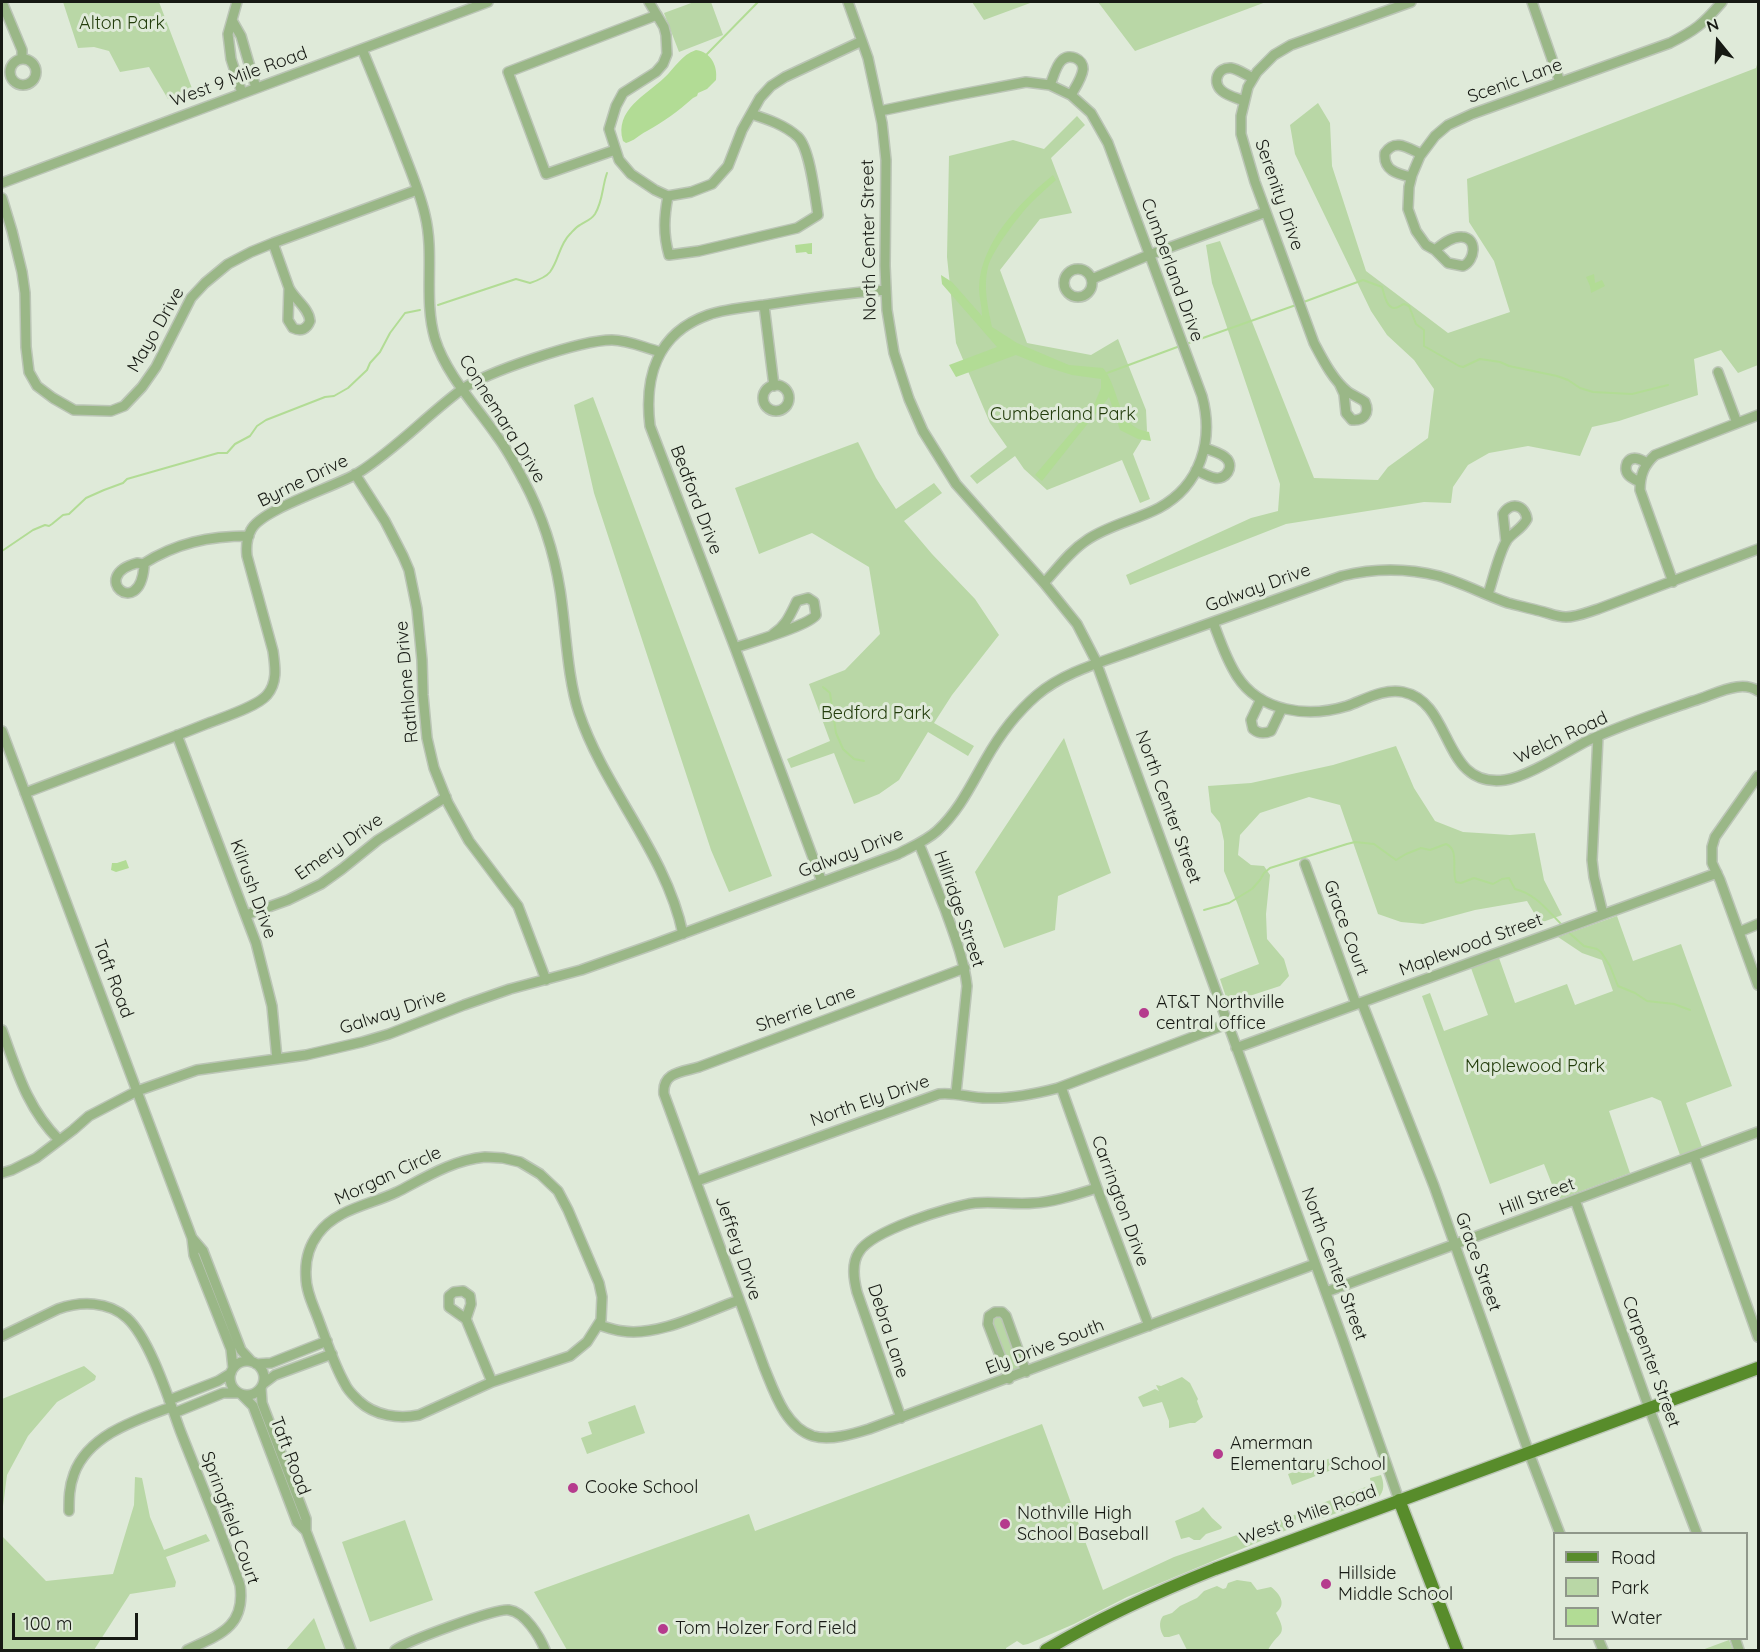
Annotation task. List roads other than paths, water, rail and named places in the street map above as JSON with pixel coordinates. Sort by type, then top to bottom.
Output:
[{"type":"main road","name":"West 8 Mile Road","points":[[1046,1650],[1090,1625],[1163,1590],[1215,1569],[1758,1368]]},
{"type":"main road","name":"North Center Street","points":[[1399,1500],[1457,1650]]},
{"type":"street","points":[[2,2],[22,50],[22,59]]},
{"type":"street","points":[[237,2],[228,34],[231,59],[242,93]]},
{"type":"street","name":"West 9 Mile Road","points":[[2,183],[488,2]]},
{"type":"street","points":[[648,2],[666,35],[667,54],[663,64],[656,72],[620,97],[609,129],[619,160],[631,174],[668,196],[691,192],[712,184],[728,166],[751,114],[765,92],[777,81],[862,41]]},
{"type":"street","name":"North Center Street","points":[[848,2],[873,74],[880,111],[886,160],[885,290],[888,326],[909,399],[923,431],[956,484],[1044,583],[1077,624],[1097,664],[1326,1292],[1399,1500]]},
{"type":"street","name":"Serenity Drive","points":[[1339,383],[1314,343],[1255,182],[1240,134],[1244,101],[1253,78],[1274,55],[1291,45],[1411,2]]},
{"type":"street","points":[[1532,2],[1560,82]]},
{"type":"street","name":"Scenic Lane","points":[[1435,250],[1426,245],[1416,231],[1408,209],[1411,177],[1421,154],[1435,136],[1448,125],[1670,43],[1694,32],[1722,2]]},
{"type":"street","points":[[615,150],[546,174],[508,72],[657,15]]},
{"type":"street","points":[[233,22],[241,36],[256,88]]},
{"type":"street","name":"Connemara Drive","points":[[362,49],[425,214],[429,256],[429,304],[435,339],[444,360],[462,389],[499,438],[524,480],[540,514],[552,550],[560,590],[578,711],[589,740],[661,873],[673,900],[683,934]]},
{"type":"street","points":[[1050,86],[1061,60],[1075,58],[1081,62],[1083,70],[1071,95]]},
{"type":"street","points":[[1244,101],[1220,90],[1216,83],[1217,76],[1228,68],[1253,78]]},
{"type":"street","name":"Cumberland Drive","points":[[880,111],[1026,82],[1050,86],[1071,95],[1091,114],[1108,142],[1202,396],[1208,428],[1205,448],[1197,470],[1185,487],[1167,503],[1088,539],[1076,548],[1044,583]]},
{"type":"street","points":[[668,196],[664,216],[664,240],[669,255],[699,251],[797,228],[818,215],[807,154],[802,142],[778,124],[751,114]]},
{"type":"street","points":[[1411,177],[1398,174],[1390,169],[1385,161],[1385,153],[1391,146],[1398,145],[1421,154]]},
{"type":"street","name":"Mayo Drive","points":[[2,198],[12,231],[25,292],[29,372],[37,386],[74,410],[111,411],[124,406],[142,387],[156,367],[191,298],[228,264],[273,243],[417,190]]},
{"type":"street","points":[[1092,279],[1149,255],[1266,212]]},
{"type":"street","points":[[273,243],[289,288]]},
{"type":"street","name":"Bedford Drive","points":[[822,882],[650,426],[649,388],[652,372],[661,352],[675,335],[690,323],[708,315],[764,305],[885,290]]},
{"type":"street","points":[[764,305],[774,386]]},
{"type":"street","name":"Byrne Drive","points":[[249,536],[257,522],[271,512],[344,481],[355,474],[387,452],[462,389],[485,376],[595,342],[613,340],[661,352]]},
{"type":"street","points":[[1718,372],[1737,423]]},
{"type":"street","points":[[1673,582],[1640,490],[1640,482],[1647,463],[1655,455],[1758,415]]},
{"type":"street","points":[[1197,470],[1215,478],[1227,475],[1229,471],[1230,465],[1225,456],[1205,448]]},
{"type":"street","points":[[1640,482],[1628,475],[1627,463],[1635,458],[1647,463]]},
{"type":"street","name":"Rathlone Drive","points":[[355,474],[385,521],[409,570],[417,609],[426,738],[435,768],[446,797],[469,841],[518,906],[546,980]]},
{"type":"street","points":[[25,793],[251,705],[266,697],[272,688],[275,664],[247,556],[246,543],[249,536],[219,537],[194,542],[161,552],[143,564]]},
{"type":"street","points":[[1488,594],[1506,542]]},
{"type":"street","name":"Galway Drive","points":[[2,1173],[36,1158],[89,1116],[137,1091],[196,1070],[306,1055],[399,1031],[491,996],[581,970],[683,934],[898,854],[919,844],[936,832],[951,816],[1010,723],[1037,695],[1055,683],[1097,664],[1213,621],[1342,576],[1362,571],[1396,569],[1450,580],[1508,603],[1543,611],[1553,616],[1576,616],[1758,549]]},
{"type":"street","points":[[735,648],[811,620],[816,615],[814,602],[808,598],[797,602],[787,622],[772,634]]},
{"type":"street","name":"Welch Road","points":[[1213,621],[1238,678],[1261,699],[1298,712],[1322,712],[1389,692],[1404,692],[1429,707],[1439,720],[1444,736],[1467,770],[1490,781],[1506,780],[1522,775],[1598,736],[1672,708],[1735,687],[1753,688],[1758,691]]},
{"type":"street","points":[[1261,699],[1251,720],[1256,732],[1263,734],[1271,731],[1282,708]]},
{"type":"street","name":"Taft Road","points":[[2,731],[192,1238],[194,1255],[231,1349],[232,1371]]},
{"type":"street","name":"Kilrush Drive","points":[[177,735],[246,915],[273,1006],[277,1059]]},
{"type":"street","points":[[1598,736],[1592,860],[1595,884],[1603,914]]},
{"type":"street","points":[[1758,776],[1715,837],[1711,855],[1758,985]]},
{"type":"street","name":"Emery Drive","points":[[246,915],[288,900],[321,884],[378,840],[446,797]]},
{"type":"street","name":"Hillridge Street","points":[[919,844],[965,968],[967,986],[956,1093]]},
{"type":"street","name":"Grace Court","points":[[1305,864],[1359,1004]]},
{"type":"street","name":"Maplewood Street","points":[[1236,1048],[1717,873]]},
{"type":"street","points":[[1739,932],[1758,924]]},
{"type":"street","name":"Sherrie Lane","points":[[663,1086],[668,1077],[674,1074],[699,1067],[965,968]]},
{"type":"street","name":"Grace Street","points":[[1359,1004],[1434,1186],[1529,1453],[1560,1532]]},
{"type":"street","name":"North Ely Drive","points":[[697,1181],[939,1094],[956,1093],[985,1098],[1015,1097],[1061,1087],[1227,1024]]},
{"type":"street","points":[[2,1030],[33,1109],[59,1140]]},
{"type":"street","name":"Jeffery Drive","points":[[663,1086],[739,1300],[775,1393],[789,1417]]},
{"type":"street","name":"Carrington Drive","points":[[1061,1087],[1149,1326]]},
{"type":"street","name":"Hill Street","points":[[1326,1292],[1758,1132]]},
{"type":"street","points":[[1694,1156],[1758,1337]]},
{"type":"street","name":"Morgan Circle","points":[[485,1157],[520,1162],[540,1174],[558,1191],[568,1210],[599,1283],[602,1311],[599,1325],[587,1342],[570,1356],[492,1382],[419,1415],[397,1417],[372,1410],[360,1402],[344,1382],[306,1280],[309,1251],[320,1231],[328,1223],[346,1212],[394,1193],[446,1167],[485,1157]]},
{"type":"street","name":"Debra Lane","points":[[901,1418],[854,1279],[857,1254],[862,1248],[870,1240],[886,1232],[936,1212],[961,1205],[1036,1203],[1097,1188]]},
{"type":"street","name":"Carpenter Street","points":[[1575,1200],[1649,1408],[1697,1532]]},
{"type":"street","name":"Taft Road","points":[[192,1238],[203,1251],[241,1350],[254,1363]]},
{"type":"street","name":"Ely Drive South","points":[[789,1417],[807,1433],[814,1436],[852,1434],[1009,1379],[1315,1264]]},
{"type":"street","points":[[599,1325],[621,1331],[647,1331],[739,1300]]},
{"type":"street","name":"Springfield Court","points":[[2,1336],[34,1319],[67,1306],[86,1304],[116,1310],[125,1316],[140,1333],[235,1569],[241,1594],[236,1617],[227,1630],[187,1650]]},
{"type":"street","points":[[1009,1379],[988,1324],[989,1316],[995,1312],[1002,1312],[1006,1316],[1026,1372]]},
{"type":"street","points":[[466,1319],[492,1382]]},
{"type":"street","points":[[69,1512],[69,1490],[74,1473],[92,1449],[122,1427],[171,1406],[225,1378],[242,1362],[271,1363],[327,1341]]},
{"type":"street","points":[[171,1406],[223,1393],[253,1394],[275,1375],[332,1354]]},
{"type":"street","points":[[254,1363],[262,1372],[262,1386]]},
{"type":"street","points":[[232,1371],[231,1384],[240,1394]]},
{"type":"street","name":"Taft Road","points":[[262,1386],[262,1403],[306,1519],[306,1531],[351,1650]]},
{"type":"street","name":"Taft Road","points":[[240,1394],[253,1406],[297,1522],[306,1531]]},
{"type":"street","points":[[395,1650],[410,1642],[488,1614],[509,1610],[528,1623],[542,1642],[544,1650]]},
{"type":"water","points":[[696,50],[706,54],[712,60],[716,70],[716,80],[665,120],[632,141],[626,143],[623,141],[621,130],[623,120],[633,104],[664,78],[682,58]]},
{"type":"water","points":[[1053,175],[1056,180],[1021,215],[1001,243],[988,267],[986,290],[992,327],[1017,343],[1069,365],[1103,368],[1124,415],[1135,427],[1149,432],[1151,441],[1138,439],[1120,430],[1109,397],[1042,481],[1035,475],[1093,407],[1101,388],[1101,379],[1072,375],[1016,355],[956,377],[949,365],[997,347],[942,284],[941,275],[952,282],[982,316],[979,288],[986,255],[1015,211]]},
{"type":"water","points":[[812,243],[812,254],[796,253],[795,245]]},
{"type":"water","points":[[1594,274],[1595,283],[1602,280],[1605,286],[1591,293],[1586,277]]},
{"type":"water","points":[[126,860],[129,868],[116,872],[111,870],[112,863]]},
{"type":"waterway","points":[[707,54],[758,2]]},
{"type":"waterway","points":[[438,305],[516,279],[530,283],[548,274],[566,238],[595,214],[600,204],[607,173]]},
{"type":"waterway","points":[[1301,303],[1363,280],[1382,287],[1391,307],[1395,308],[1404,304],[1409,306],[1416,324],[1424,330],[1424,346],[1459,366],[1463,367],[1480,359],[1500,362],[1557,376],[1593,392],[1632,394],[1668,385]]},
{"type":"waterway","points":[[1186,344],[1296,305]]},
{"type":"waterway","points":[[2,551],[33,530],[45,525],[49,526],[63,515],[69,514],[86,498],[123,483],[127,479],[218,453],[227,453],[235,444],[250,436],[257,426],[266,420],[325,397],[334,396],[348,388],[367,370],[405,313],[420,310]]},
{"type":"waterway","points":[[1107,373],[1180,346]]},
{"type":"waterway","points":[[823,687],[830,693],[836,733],[843,749],[854,759],[864,761]]},
{"type":"waterway","points":[[1204,910],[1229,903],[1252,889],[1270,868],[1347,844],[1355,842],[1374,844],[1396,860],[1421,848],[1430,850],[1446,844],[1453,851],[1456,882],[1461,883],[1474,878],[1493,884],[1509,878],[1515,889],[1535,899],[1563,926]]},
{"type":"waterway","points":[[1567,931],[1584,946],[1601,952],[1618,986],[1647,1001],[1674,1004],[1690,1010]]},
{"type":"place","name":"AT&T Northville central office","points":[[1144,1013]]},
{"type":"place","name":"Amerman Elementary School","points":[[1218,1454]]},
{"type":"place","name":"Cooke School","points":[[573,1488]]},
{"type":"place","name":"Nothville High School Baseball","points":[[1005,1524]]},
{"type":"place","name":"Hillside Middle School","points":[[1326,1584]]},
{"type":"place","name":"Tom Holzer Ford Field","points":[[663,1629]]},
{"type":"park label","name":"Alton Park","points":[[122,24]]},
{"type":"park label","name":"Cumberland Park","points":[[1063,415]]},
{"type":"park label","name":"Bedford Park","points":[[876,714]]},
{"type":"park label","name":"Maplewood Park","points":[[1535,1067]]}]
